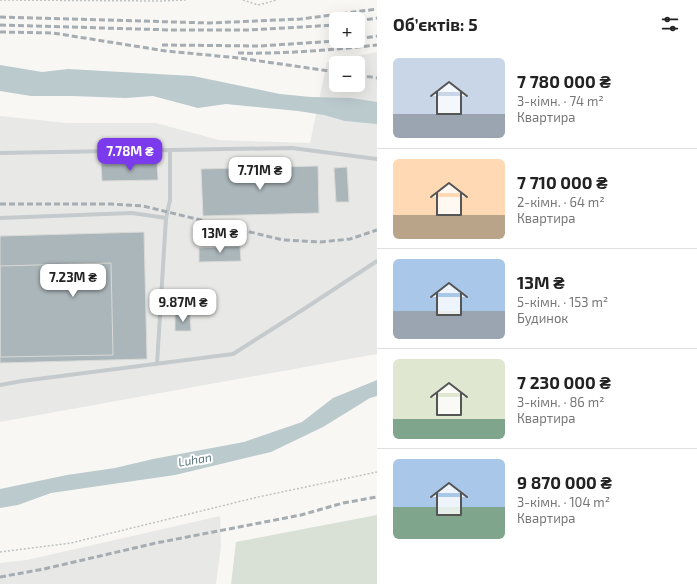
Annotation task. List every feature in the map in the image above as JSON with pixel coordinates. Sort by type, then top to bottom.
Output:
[{"type":"lane","points":[[0,154],[292,148],[377,160]]},
{"type":"lane","points":[[157,364],[166,218],[170,200],[170,150]]},
{"type":"lane","points":[[0,218],[132,213],[166,218]]},
{"type":"lane","points":[[0,385],[233,354],[307,308],[377,261]]},
{"type":"path","points":[[0,0],[186,0]]},
{"type":"path","points":[[243,0],[258,5],[277,0]]},
{"type":"path","points":[[0,552],[71,543],[258,497],[377,472]]},
{"type":"shaded area","points":[[377,52],[377,354],[0,422],[0,116],[67,123],[156,123],[219,140],[310,143],[327,62],[329,62],[329,92],[365,92],[365,56],[357,56]]},
{"type":"shaded area","points":[[377,515],[377,584],[231,584],[236,542]]},
{"type":"shaded area","points":[[220,516],[221,547],[216,584],[0,584],[0,563],[27,560]]},
{"type":"water","points":[[0,65],[42,72],[68,69],[193,76],[280,94],[311,97],[351,98],[377,102],[377,124],[345,121],[324,115],[298,111],[226,104],[198,108],[153,96],[126,98],[31,96],[0,91]]},
{"type":"water","name":"Luhan","points":[[377,380],[377,396],[370,398],[323,427],[271,452],[175,475],[51,493],[18,505],[0,508],[0,489],[244,442],[302,422],[333,398]]},
{"type":"building","points":[[157,163],[158,180],[102,181],[101,164]]},
{"type":"building","points":[[318,166],[319,213],[203,216],[201,169]]},
{"type":"building","points":[[347,167],[349,202],[336,202],[334,168]]},
{"type":"building","points":[[144,232],[147,359],[0,363],[0,236]]},
{"type":"building","points":[[240,246],[241,261],[199,262],[199,248]]},
{"type":"building","points":[[111,263],[113,355],[0,357],[0,266]]},
{"type":"building","points":[[175,314],[190,314],[191,331],[175,331]]},
{"type":"railway","points":[[0,17],[210,23],[301,19],[377,9]]},
{"type":"railway","points":[[365,20],[377,18]]},
{"type":"railway","points":[[0,25],[172,30],[248,30],[329,25]]},
{"type":"railway","points":[[0,32],[53,33],[166,51],[239,58],[329,71]]},
{"type":"railway","points":[[365,38],[377,36]]},
{"type":"railway","points":[[162,45],[260,46],[329,41]]},
{"type":"railway","points":[[238,53],[308,51],[377,45]]},
{"type":"railway","points":[[365,76],[377,78]]},
{"type":"railway","points":[[0,204],[111,204],[143,206],[283,240],[320,242],[350,239],[377,230]]},
{"type":"railway","points":[[0,577],[44,569],[156,543],[301,515],[343,503],[377,497]]}]
